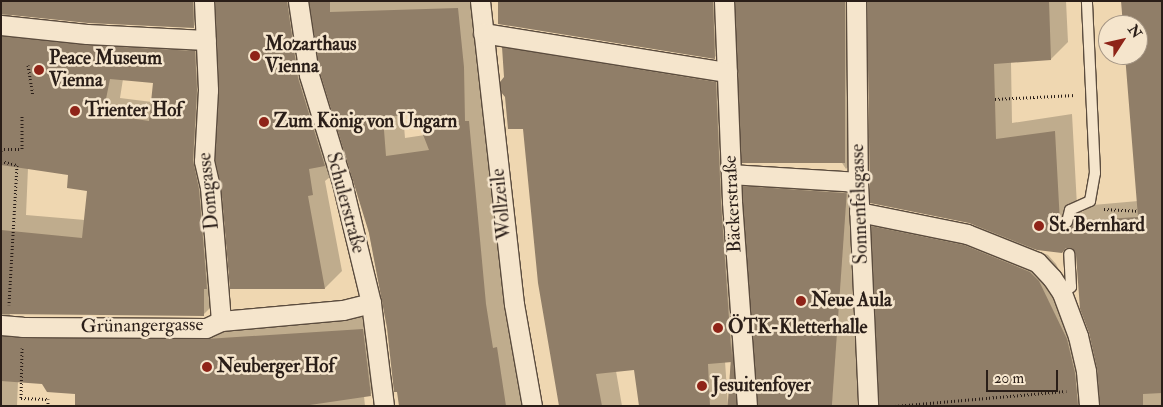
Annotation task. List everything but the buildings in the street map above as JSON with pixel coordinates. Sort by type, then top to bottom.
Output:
[{"type":"street","name":"Domgasse","points":[[204,1],[208,90],[204,160],[210,187],[221,321]]},
{"type":"street","name":"Schulerstraße","points":[[298,1],[309,75],[342,183],[371,303],[380,405]]},
{"type":"street","name":"Wollzeile","points":[[480,1],[514,304],[532,406]]},
{"type":"street","name":"Bäckerstraße","points":[[724,1],[731,174],[747,406]]},
{"type":"street","name":"Sonnenfelsgasse","points":[[856,1],[858,182],[868,406]]},
{"type":"street","points":[[1,25],[87,34],[206,40]]},
{"type":"street","points":[[483,33],[727,72]]},
{"type":"street","points":[[731,174],[858,182]]},
{"type":"street","points":[[860,212],[967,234],[1025,256],[1046,270],[1062,293],[1083,354],[1088,397]]},
{"type":"street","name":"Grünangergasse","points":[[1,325],[22,327],[206,328],[221,321],[343,310],[371,303]]},
{"type":"lane","points":[[1067,222],[1070,210],[1090,202],[1095,173],[1087,1]]},
{"type":"lane","points":[[1062,293],[1072,287],[1069,254]]},
{"type":"path","points":[[28,65],[33,96]]},
{"type":"path","points":[[995,99],[1053,97],[1091,93]]},
{"type":"path","points":[[1,152],[1,149],[22,149],[22,116]]},
{"type":"path","points":[[1,161],[17,165],[9,299]]},
{"type":"path","points":[[12,189],[16,190]]},
{"type":"path","points":[[1090,202],[1107,210],[1138,211]]},
{"type":"path","points":[[22,345],[21,398],[48,399],[48,406]]},
{"type":"path","points":[[895,406],[983,400],[1088,397]]},
{"type":"place","name":"Mozarthaus Vienna","points":[[255,56]]},
{"type":"place","name":"Peace Museum Vienna","points":[[39,70]]},
{"type":"place","name":"Trienter Hof","points":[[75,111]]},
{"type":"place","name":"Zum König von Ungarn","points":[[264,122]]},
{"type":"place","name":"St. Bernhard","points":[[1039,226]]},
{"type":"place","name":"Neue Aula","points":[[801,301]]},
{"type":"place","name":"ÖTK-Kletterhalle","points":[[718,328]]},
{"type":"place","name":"Neuberger Hof","points":[[207,367]]},
{"type":"place","name":"Jesuitenfoyer","points":[[702,386]]}]
